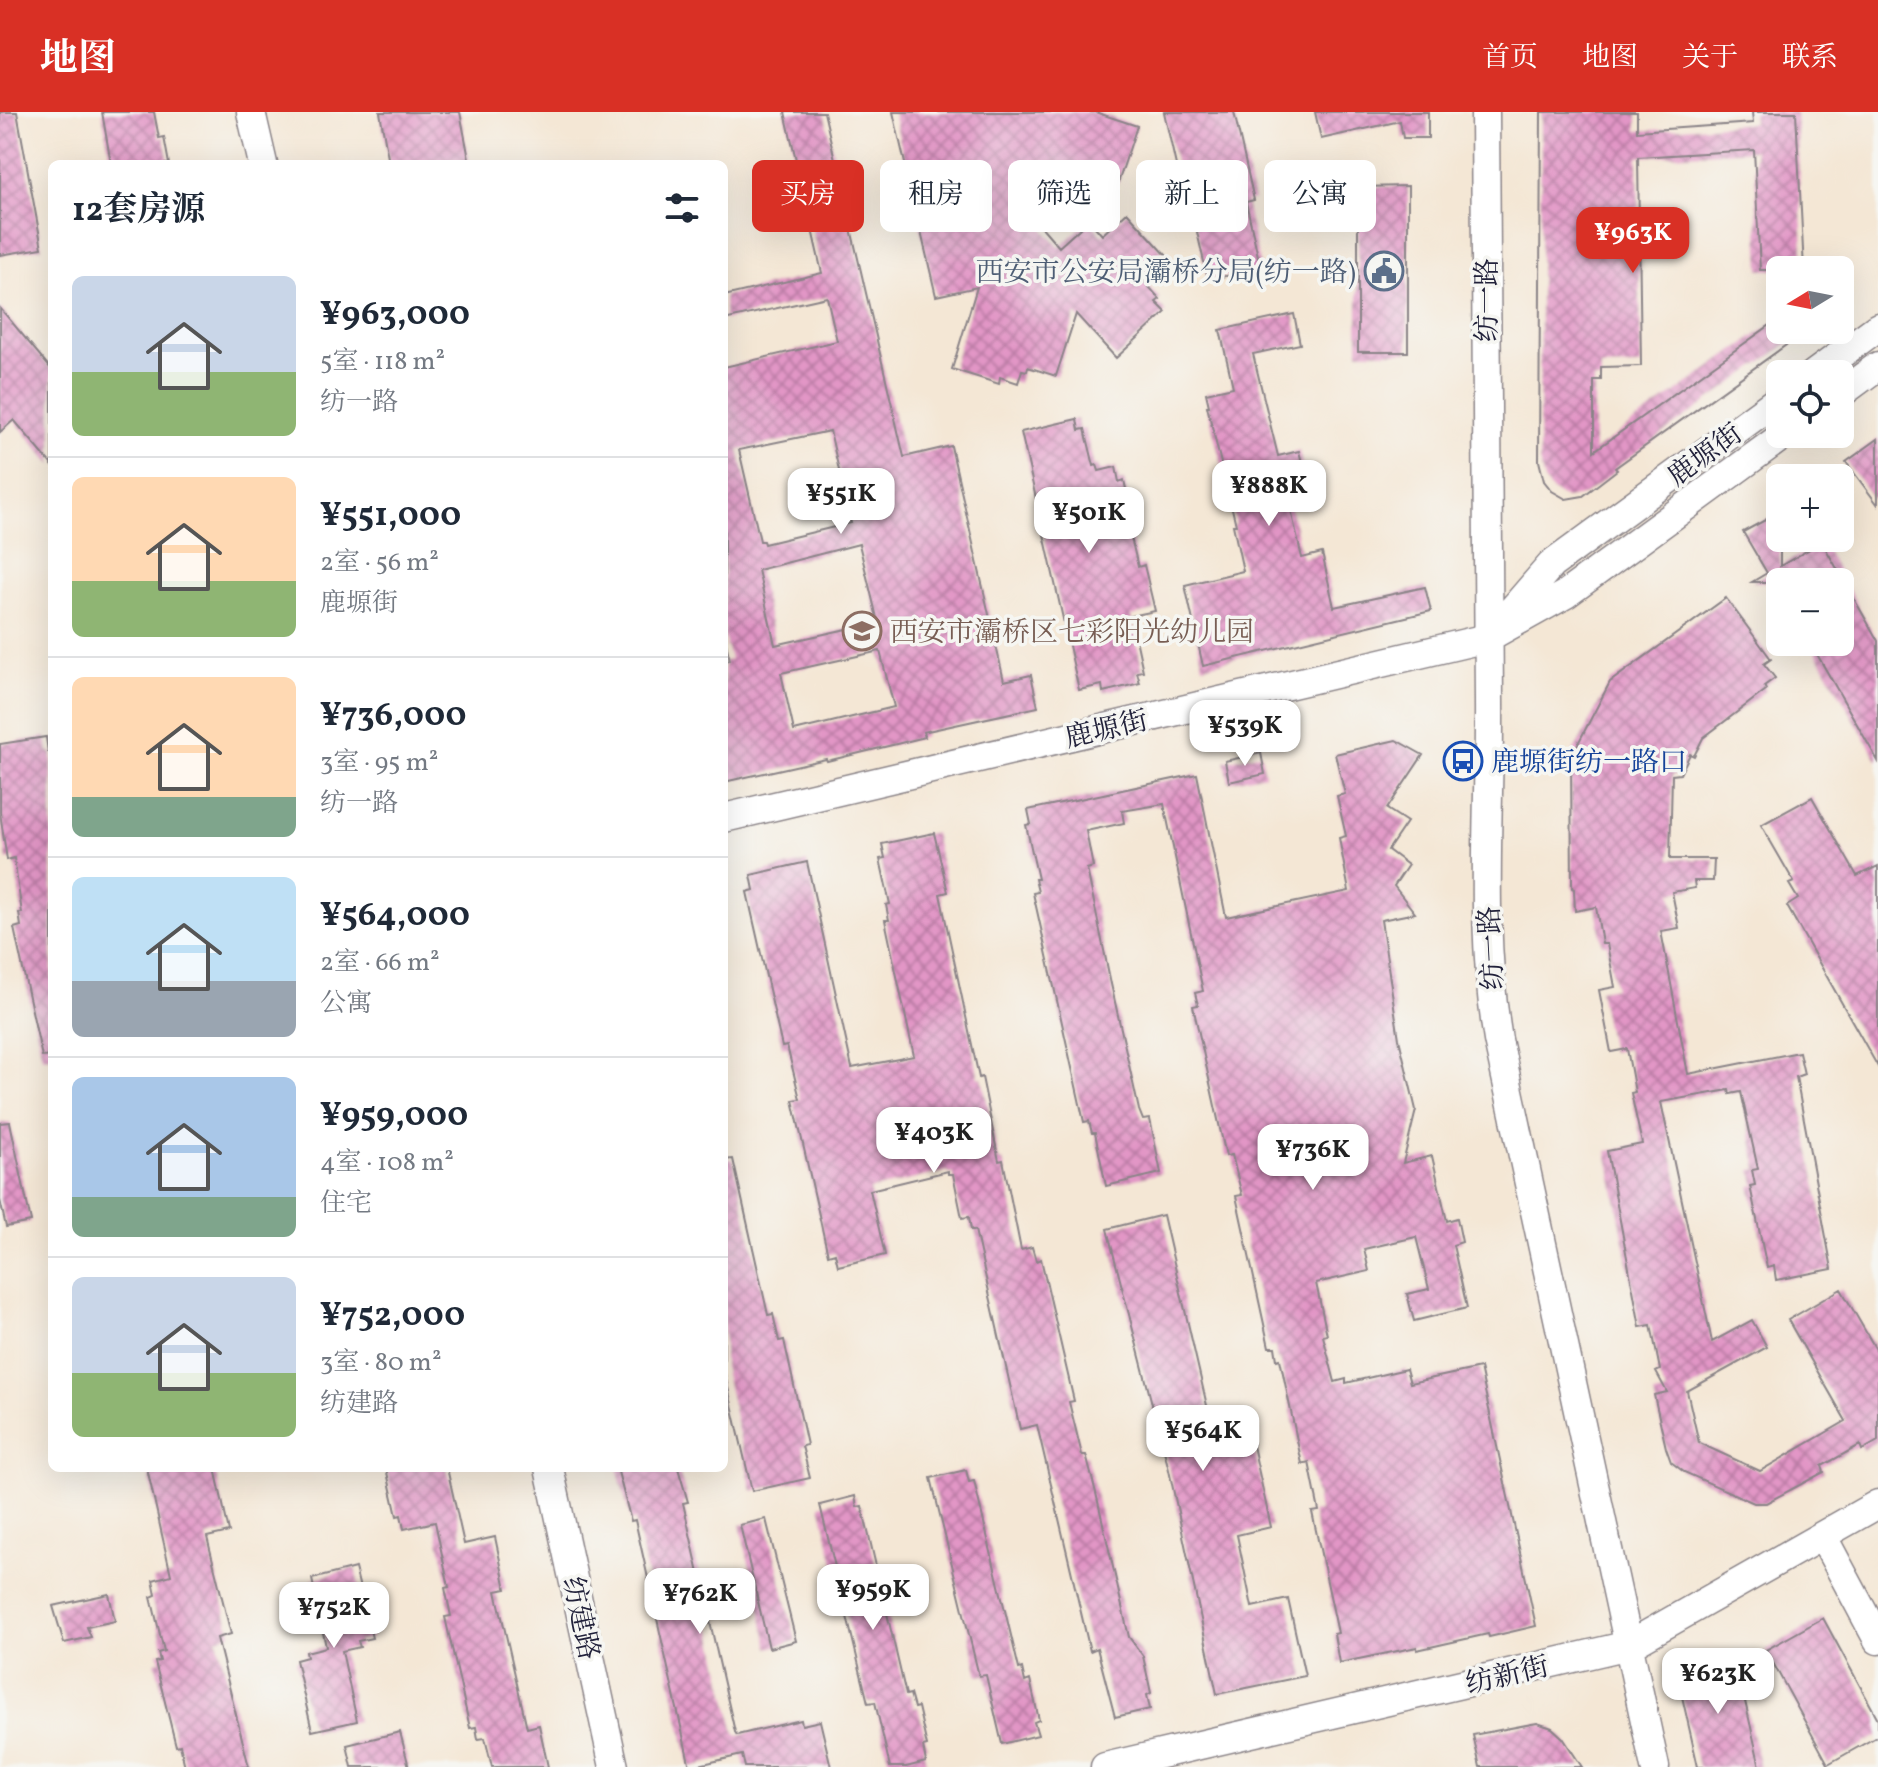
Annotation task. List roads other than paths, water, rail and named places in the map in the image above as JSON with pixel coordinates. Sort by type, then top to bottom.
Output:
[{"type":"street","points":[[251,112],[262,160]]},
{"type":"street","name":"纺一路","points":[[1485,112],[1487,949],[1490,992],[1655,1767]]},
{"type":"street","points":[[1833,360],[1878,327]]},
{"type":"street","points":[[1854,384],[1878,366]]},
{"type":"street","name":"鹿塬街","points":[[1487,638],[1551,565],[1766,408]]},
{"type":"street","name":"鹿塬街","points":[[728,817],[1487,638],[1566,594],[1766,448]]},
{"type":"street","name":"纺建路","points":[[550,1472],[614,1767]]},
{"type":"street","name":"纺新街","points":[[1105,1767],[1629,1645],[1878,1504]]},
{"type":"street","points":[[1823,1537],[1878,1640]]},
{"type":"place","name":"西安市公安局灞桥分局(纺一路)","points":[[1384,271]]},
{"type":"place","name":"西安市灞桥区七彩阳光幼儿园","points":[[862,631]]},
{"type":"place","name":"鹿塬街纺一路口","points":[[1463,761]]}]
